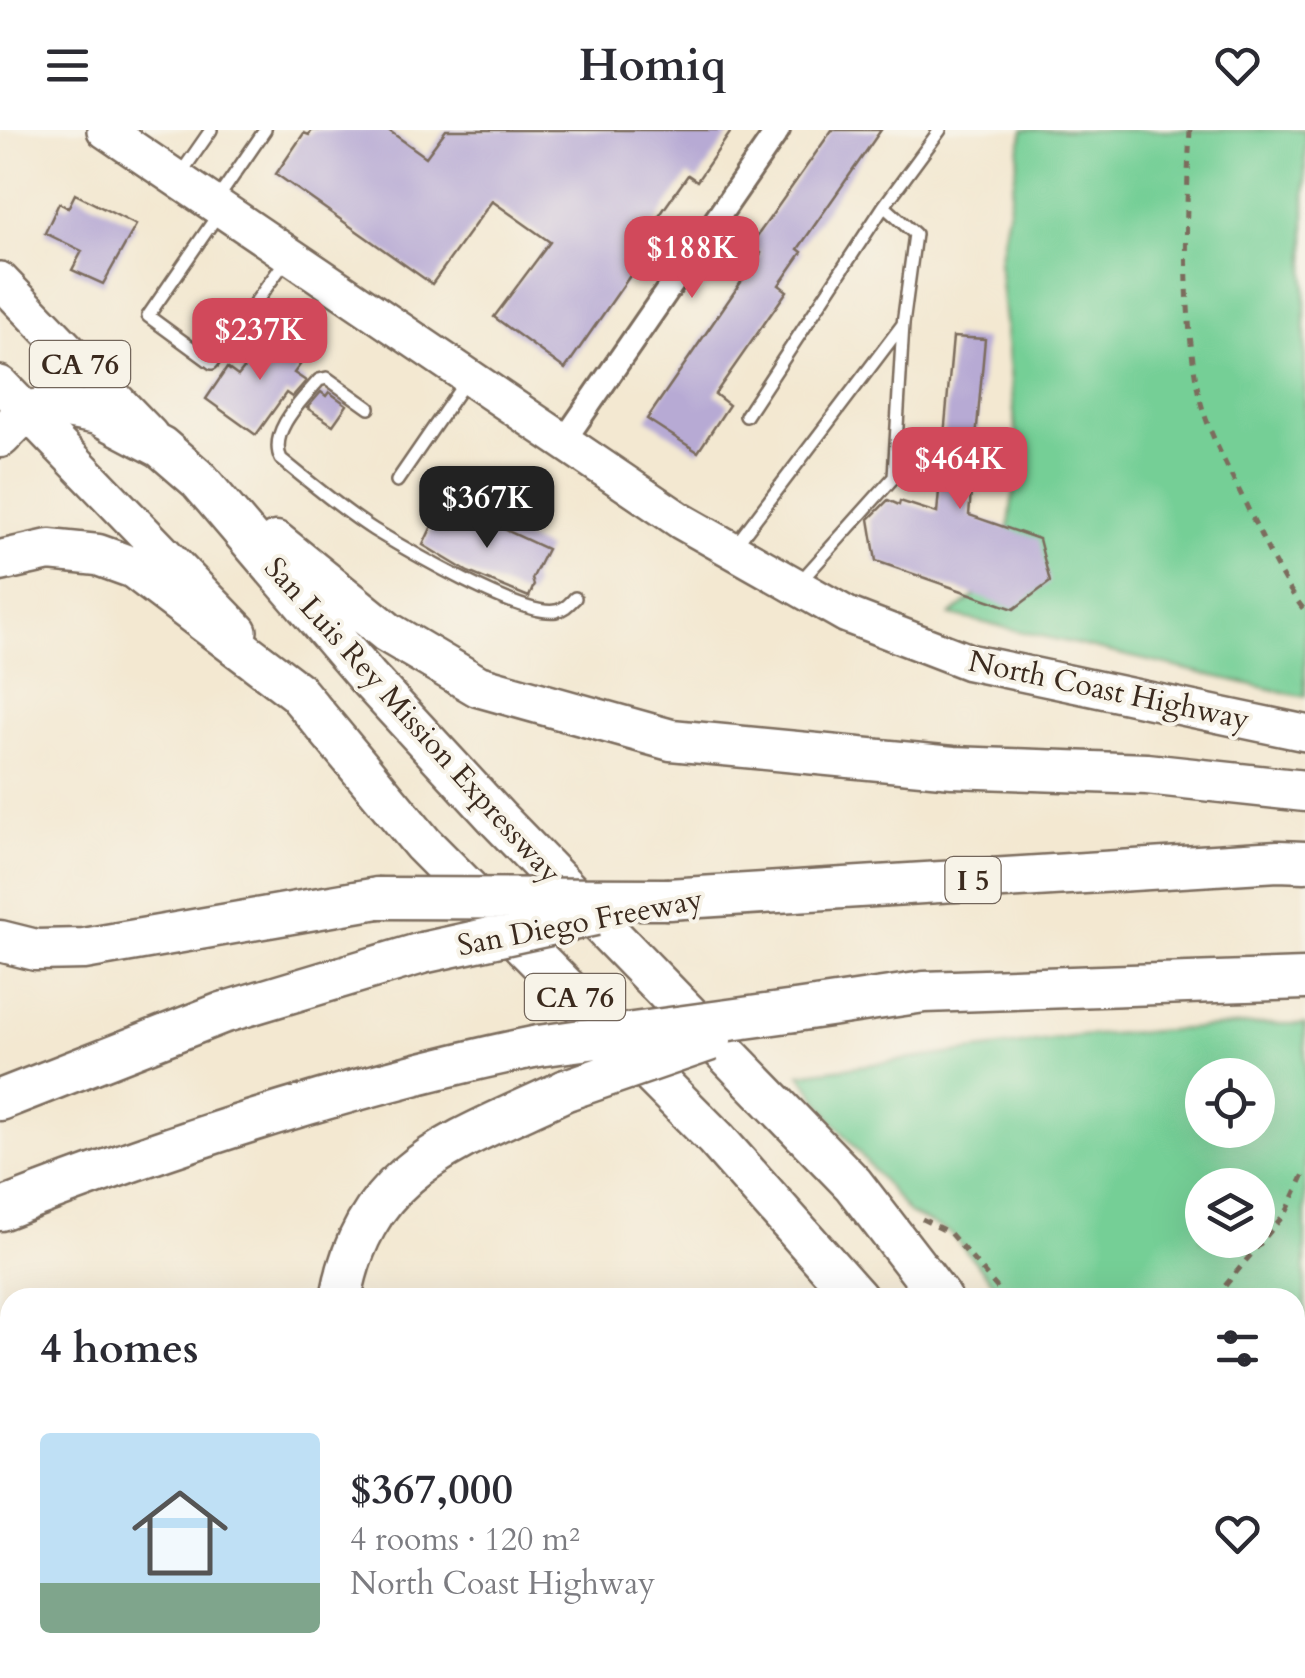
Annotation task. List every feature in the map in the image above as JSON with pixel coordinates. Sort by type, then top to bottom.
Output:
[{"type":"highway","points":[[9,411],[62,407],[98,414],[161,446]]},
{"type":"highway","name":"San Luis Rey Mission Expressway","points":[[161,446],[199,480],[367,676],[486,806],[853,1184],[934,1288]]},
{"type":"highway","points":[[199,480],[387,632],[478,686],[671,740],[954,768],[1147,774],[1305,791]]},
{"type":"highway","points":[[0,561],[49,550],[98,555],[134,568],[297,692]]},
{"type":"highway","name":"CA 76","points":[[297,692],[423,844],[716,1139],[848,1288]]},
{"type":"highway","name":"San Diego Freeway","points":[[0,1100],[222,1013],[422,953],[668,899],[1292,861]]},
{"type":"highway","points":[[0,941],[36,950],[84,949],[378,898],[668,899]]},
{"type":"highway","points":[[0,1210],[113,1166],[425,1070],[538,1046],[924,992],[1287,979]]},
{"type":"highway","points":[[343,1288],[356,1248],[394,1184],[431,1154],[566,1090],[795,1011]]},
{"type":"main road","name":"North Coast Highway","points":[[88,130],[117,139],[681,521],[847,616],[970,662],[1305,733]]},
{"type":"main road","name":"San Luis Rey Mission Expressway","points":[[0,280],[161,446]]},
{"type":"main road","name":"CA 76","points":[[9,411],[297,692]]},
{"type":"street","points":[[563,442],[778,130]]},
{"type":"lane","points":[[176,180],[212,130]]},
{"type":"lane","points":[[264,130],[148,316],[212,363],[288,256]]},
{"type":"lane","points":[[746,416],[884,206],[940,130]]},
{"type":"lane","points":[[795,587],[894,477],[903,324],[915,234],[884,206]]},
{"type":"lane","points":[[731,550],[903,324]]},
{"type":"lane","points":[[368,408],[327,378],[319,380],[278,436],[276,448],[281,459],[373,530],[495,594],[534,610],[555,611],[575,598]]},
{"type":"lane","points":[[396,480],[468,378]]},
{"type":"path","points":[[1190,130],[1187,196],[1191,331],[1199,392],[1211,431],[1245,502],[1292,594],[1305,611]]},
{"type":"path","points":[[1222,1288],[1287,1211],[1305,1172]]},
{"type":"path","points":[[909,1213],[950,1233],[997,1288]]},
{"type":"green space","points":[[1023,130],[1305,130],[1305,697],[950,615],[1003,574],[1018,453],[999,262]]},
{"type":"green space","points":[[1305,1024],[1305,1288],[998,1288],[950,1233],[909,1213],[833,1121],[800,1074],[1080,1036]]},
{"type":"building","points":[[312,130],[388,130],[426,157],[446,130],[732,130],[697,181],[688,175],[664,209],[642,242],[650,247],[565,369],[494,317],[550,242],[492,201],[432,284],[276,174],[304,133],[309,135]]},
{"type":"building","points":[[832,130],[881,130],[798,249],[802,252],[779,285],[787,291],[715,394],[729,405],[698,452],[647,419],[761,253],[750,246]]},
{"type":"building","points":[[75,194],[136,225],[103,284],[72,270],[82,251],[45,233],[59,203],[68,208]]},
{"type":"building","points":[[275,330],[308,354],[294,373],[306,381],[292,397],[286,393],[256,435],[206,399],[227,368],[238,376]]},
{"type":"building","points":[[953,337],[985,339],[969,515],[1039,539],[1050,582],[1014,609],[876,561],[869,519],[888,500],[937,513]]},
{"type":"building","points":[[321,392],[326,396],[329,392],[347,405],[333,425],[307,408]]},
{"type":"building","points":[[452,505],[547,549],[532,579],[529,597],[468,572],[423,545],[432,526],[442,528]]}]
